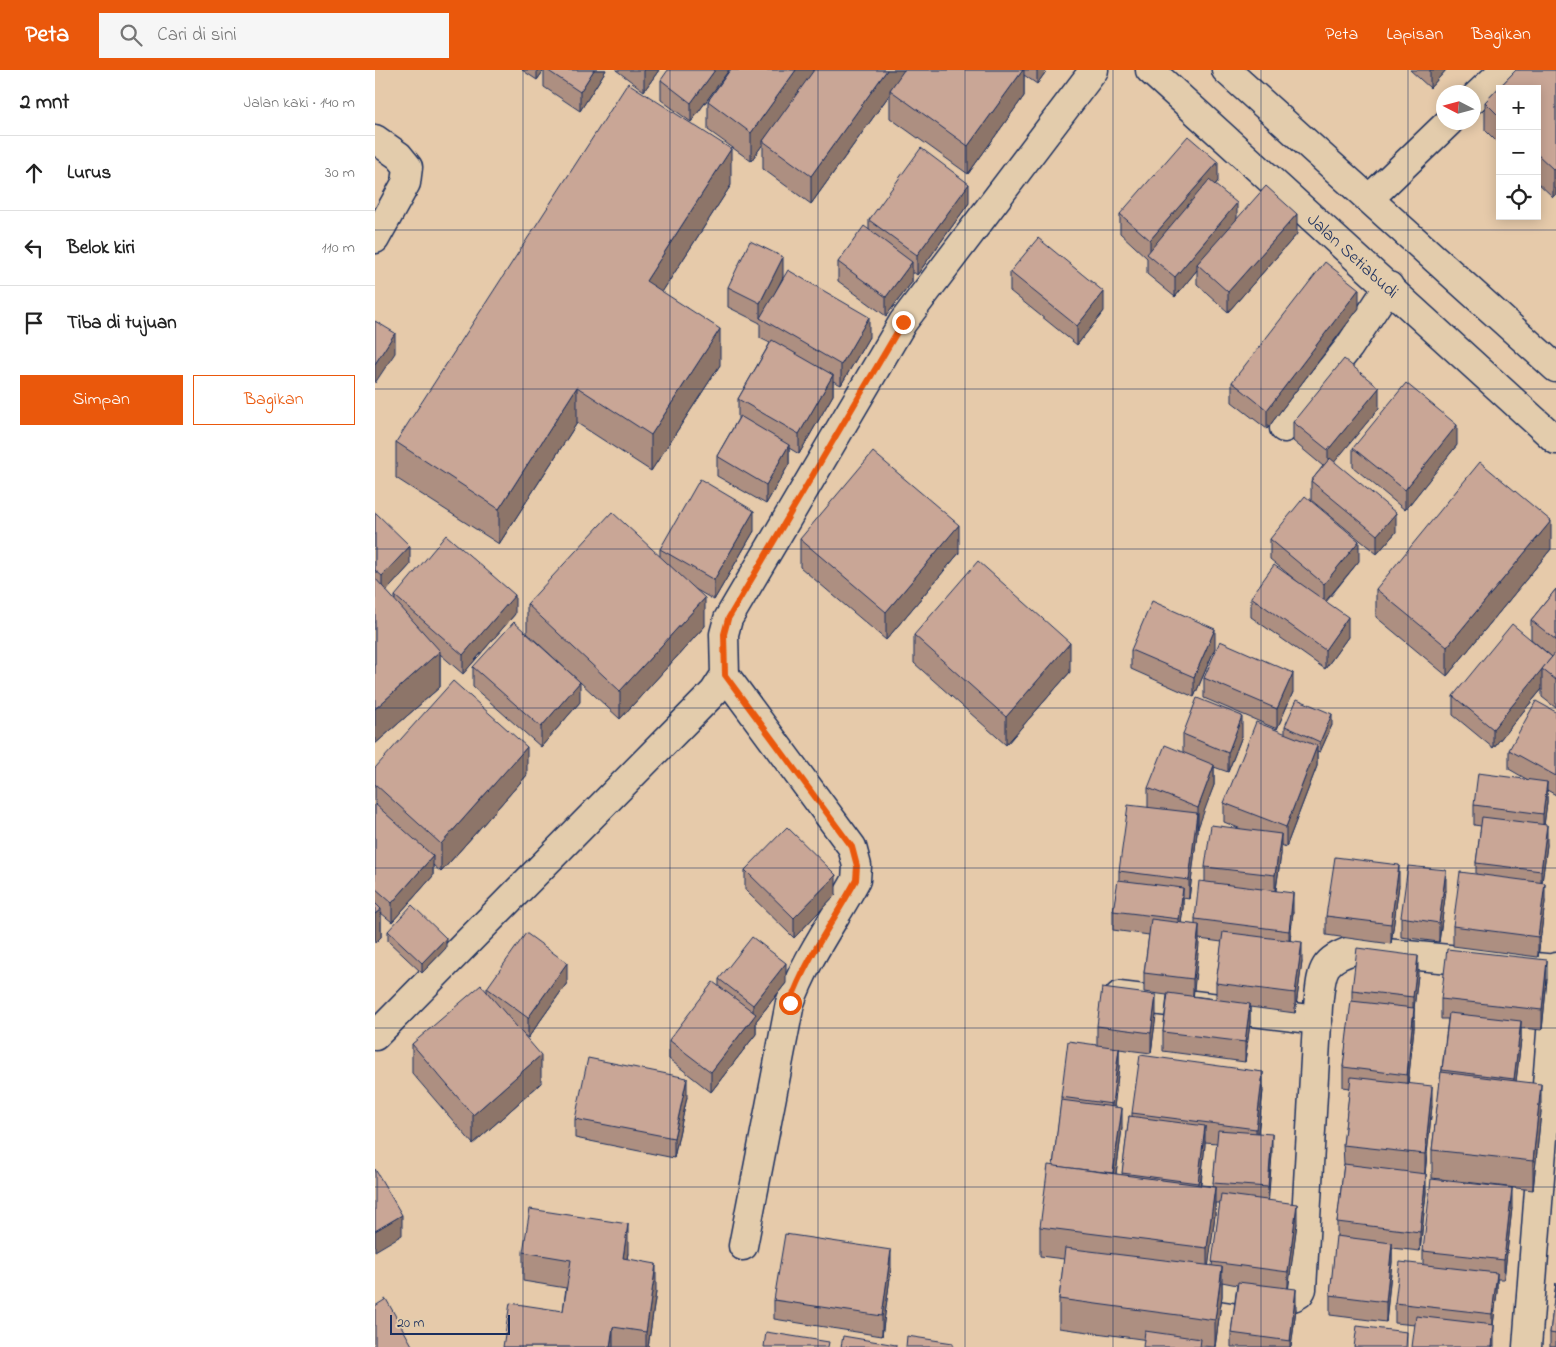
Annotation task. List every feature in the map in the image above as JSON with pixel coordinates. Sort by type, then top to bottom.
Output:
[{"type":"street","points":[[375,1036],[714,692],[725,675],[724,634],[728,619],[903,322],[1094,70]]},
{"type":"street","name":"Jalan Setiabudi","points":[[1150,70],[1556,440]]},
{"type":"street","points":[[1226,70],[1370,198],[1556,368]]},
{"type":"street","points":[[1481,92],[1504,70]]},
{"type":"street","points":[[1370,198],[1441,130]]},
{"type":"street","points":[[375,139],[399,156],[407,167],[406,183],[375,239]]},
{"type":"street","points":[[1284,428],[1349,347],[1389,286]]},
{"type":"street","points":[[725,675],[852,847],[857,866],[856,880],[812,952],[799,978],[790,1003],[743,1246]]},
{"type":"street","points":[[1157,1277],[1293,1297],[1299,1294],[1303,1282],[1318,1020],[1321,984],[1326,964],[1338,955],[1354,950],[1556,968],[1527,1347]]},
{"type":"street","points":[[1116,995],[1318,1020]]},
{"type":"building","points":[[547,70],[594,70],[580,92]]},
{"type":"building","points":[[668,70],[715,70],[691,103],[661,80]]},
{"type":"building","points":[[730,70],[796,70],[751,133],[708,101]]},
{"type":"building","points":[[814,70],[887,70],[811,176],[763,141]]},
{"type":"building","points":[[904,70],[1023,70],[968,146],[890,90]]},
{"type":"building","points":[[1516,70],[1556,70],[1556,166],[1553,169],[1541,158],[1541,85],[1501,85]]},
{"type":"building","points":[[628,83],[731,149],[646,281],[720,329],[651,435],[577,387],[499,509],[396,442]]},
{"type":"building","points":[[1496,91],[1496,113],[1485,102]]},
{"type":"building","points":[[1188,136],[1218,162],[1150,240],[1120,214]]},
{"type":"building","points":[[921,148],[969,184],[917,255],[869,220]]},
{"type":"building","points":[[1209,180],[1237,203],[1175,277],[1147,254]]},
{"type":"building","points":[[1266,186],[1297,214],[1228,292],[1197,264]]},
{"type":"building","points":[[864,226],[912,262],[886,297],[838,262]]},
{"type":"building","points":[[1038,238],[1104,292],[1077,326],[1010,272]]},
{"type":"building","points":[[750,241],[783,257],[760,303],[728,287]]},
{"type":"building","points":[[1325,262],[1359,289],[1267,410],[1232,382]]},
{"type":"building","points":[[788,270],[869,317],[841,365],[760,318]]},
{"type":"building","points":[[375,321],[395,333],[375,364]]},
{"type":"building","points":[[772,340],[833,375],[799,434],[738,399]]},
{"type":"building","points":[[1344,359],[1379,388],[1328,450],[1293,422]]},
{"type":"building","points":[[1406,383],[1457,425],[1405,490],[1353,448]]},
{"type":"building","points":[[740,416],[789,445],[766,485],[717,456]]},
{"type":"building","points":[[873,452],[959,525],[886,612],[800,539]]},
{"type":"building","points":[[1330,458],[1396,513],[1377,535],[1311,481]]},
{"type":"building","points":[[1480,462],[1551,521],[1447,647],[1376,589]]},
{"type":"building","points":[[700,479],[754,511],[714,580],[660,549]]},
{"type":"building","points":[[1305,496],[1359,541],[1324,584],[1270,539]]},
{"type":"building","points":[[375,512],[410,546],[382,576],[375,570]]},
{"type":"building","points":[[612,512],[705,598],[620,691],[527,604]]},
{"type":"building","points":[[446,535],[515,595],[463,655],[395,596]]},
{"type":"building","points":[[978,561],[1070,643],[1006,717],[914,635]]},
{"type":"building","points":[[1274,565],[1348,617],[1325,650],[1251,597]]},
{"type":"building","points":[[375,578],[440,651],[375,709]]},
{"type":"building","points":[[1556,589],[1556,640],[1531,620]]},
{"type":"building","points":[[1152,601],[1215,629],[1194,677],[1131,650]]},
{"type":"building","points":[[514,622],[580,682],[541,727],[473,667]]},
{"type":"building","points":[[1512,624],[1552,657],[1493,729],[1453,696]]},
{"type":"building","points":[[1220,641],[1293,673],[1277,709],[1204,678]]},
{"type":"building","points":[[1556,652],[1556,680],[1542,669]]},
{"type":"building","points":[[453,681],[527,747],[441,844],[375,784],[375,768]]},
{"type":"building","points":[[1197,698],[1242,716],[1228,753],[1183,734]]},
{"type":"building","points":[[1297,699],[1332,714],[1320,742],[1285,726]]},
{"type":"building","points":[[1536,701],[1556,712],[1556,776],[1509,750]]},
{"type":"building","points":[[1256,722],[1317,746],[1286,827],[1224,803]]},
{"type":"building","points":[[1165,745],[1214,765],[1198,808],[1148,788]]},
{"type":"building","points":[[1478,773],[1547,782],[1543,814],[1474,805]]},
{"type":"building","points":[[375,804],[433,856],[392,903],[375,888]]},
{"type":"building","points":[[1128,805],[1197,813],[1189,880],[1119,871]]},
{"type":"building","points":[[1482,817],[1547,825],[1541,871],[1476,863]]},
{"type":"building","points":[[1211,825],[1281,834],[1275,875],[1205,867]]},
{"type":"building","points":[[787,827],[836,875],[794,918],[745,870]]},
{"type":"building","points":[[1335,857],[1399,865],[1391,924],[1326,916]]},
{"type":"building","points":[[1408,866],[1446,870],[1439,923],[1401,917]]},
{"type":"building","points":[[1460,872],[1545,883],[1538,937],[1453,926]]},
{"type":"building","points":[[1118,880],[1183,888],[1179,919],[1113,911]]},
{"type":"building","points":[[1199,881],[1293,893],[1289,931],[1195,919]]},
{"type":"building","points":[[375,903],[381,909],[375,914]]},
{"type":"building","points":[[412,905],[446,938],[422,963],[388,931]]},
{"type":"building","points":[[1151,919],[1199,925],[1193,979],[1144,973]]},
{"type":"building","points":[[1223,932],[1302,942],[1295,993],[1216,983]]},
{"type":"building","points":[[526,933],[567,963],[528,1018],[487,988]]},
{"type":"building","points":[[752,937],[786,963],[753,1005],[719,979]]},
{"type":"building","points":[[1357,948],[1418,956],[1413,997],[1352,990]]},
{"type":"building","points":[[1447,949],[1547,960],[1542,1010],[1441,999]]},
{"type":"building","points":[[713,982],[756,1014],[711,1072],[669,1040]]},
{"type":"building","points":[[481,985],[541,1055],[473,1115],[412,1044]]},
{"type":"building","points":[[1102,988],[1156,995],[1151,1033],[1097,1026]]},
{"type":"building","points":[[1168,993],[1250,1004],[1245,1042],[1163,1032]]},
{"type":"building","points":[[1351,1001],[1414,1008],[1407,1075],[1343,1067]]},
{"type":"building","points":[[1449,1013],[1521,1021],[1514,1079],[1442,1070]]},
{"type":"building","points":[[1068,1041],[1119,1048],[1112,1104],[1061,1097]]},
{"type":"building","points":[[1140,1055],[1263,1072],[1256,1129],[1132,1113]]},
{"type":"building","points":[[588,1058],[687,1078],[674,1138],[575,1119]]},
{"type":"building","points":[[1441,1072],[1541,1084],[1533,1161],[1432,1150]]},
{"type":"building","points":[[1351,1077],[1432,1086],[1425,1154],[1343,1145]]},
{"type":"building","points":[[1061,1100],[1122,1108],[1113,1173],[1053,1166]]},
{"type":"building","points":[[1129,1116],[1205,1126],[1198,1183],[1122,1173]]},
{"type":"building","points":[[1218,1130],[1272,1134],[1268,1187],[1213,1183]]},
{"type":"building","points":[[1344,1164],[1426,1174],[1420,1232],[1337,1222]]},
{"type":"building","points":[[1048,1165],[1215,1187],[1207,1248],[1040,1227]]},
{"type":"building","points":[[375,1169],[402,1215],[375,1231]]},
{"type":"building","points":[[1431,1179],[1512,1188],[1504,1260],[1423,1251]]},
{"type":"building","points":[[1221,1194],[1297,1204],[1288,1272],[1212,1262]]},
{"type":"building","points":[[530,1209],[628,1224],[623,1258],[656,1264],[646,1332],[613,1327],[610,1347],[503,1347],[510,1303],[563,1311],[571,1260],[523,1252]]},
{"type":"building","points":[[785,1234],[891,1250],[882,1316],[774,1300]]},
{"type":"building","points":[[1336,1236],[1392,1243],[1386,1302],[1330,1295]]},
{"type":"building","points":[[1065,1248],[1222,1267],[1215,1320],[1059,1299]]},
{"type":"building","points":[[1400,1262],[1497,1273],[1492,1314],[1395,1303]]},
{"type":"building","points":[[1238,1282],[1296,1289],[1290,1341],[1231,1333]]},
{"type":"building","points":[[1556,1283],[1556,1334],[1550,1333]]},
{"type":"building","points":[[386,1299],[413,1347],[375,1347],[375,1306]]},
{"type":"building","points":[[1416,1316],[1494,1325],[1492,1347],[1412,1347]]},
{"type":"building","points":[[1357,1326],[1407,1332],[1406,1347],[1354,1347]]},
{"type":"building","points":[[1145,1331],[1201,1339],[1200,1347],[1143,1347]]},
{"type":"building","points":[[766,1332],[829,1342],[828,1347],[764,1347]]},
{"type":"building","points":[[843,1336],[896,1345],[896,1347],[841,1347]]},
{"type":"building","points":[[907,1336],[953,1343],[953,1347],[906,1347]]},
{"type":"route","points":[[790,1003],[799,978],[812,952],[856,880],[857,866],[852,847],[725,675],[724,634],[731,613],[903,322]]}]
